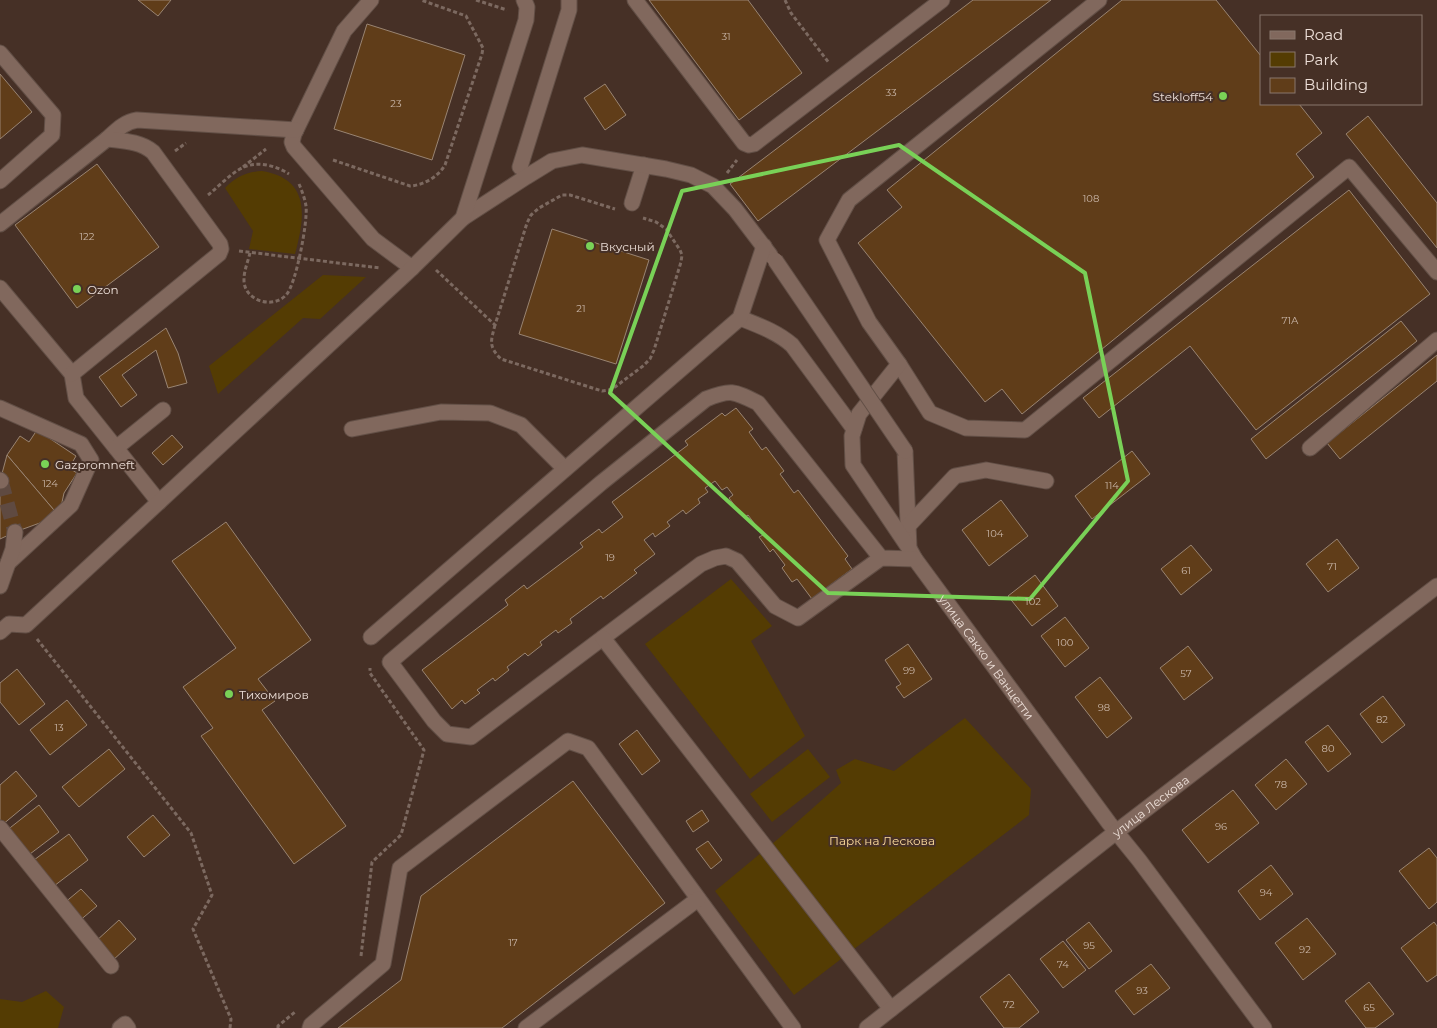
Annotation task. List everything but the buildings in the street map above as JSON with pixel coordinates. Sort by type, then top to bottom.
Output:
[{"type":"street","points":[[371,0],[344,30],[292,142],[294,147],[373,239],[418,263]]},
{"type":"street","points":[[463,218],[526,16],[527,7],[524,0]]},
{"type":"street","points":[[520,167],[569,10],[569,0]]},
{"type":"street","points":[[635,0],[744,143],[749,145],[754,144],[942,0]]},
{"type":"street","points":[[1099,0],[849,200],[826,240],[869,322],[900,364],[930,413],[966,428],[1025,430],[1349,167],[1437,272]]},
{"type":"street","points":[[0,53],[53,115],[52,134],[0,181]]},
{"type":"street","points":[[0,224],[130,121],[296,130]]},
{"type":"street","points":[[72,374],[219,254],[221,249],[220,244],[153,152],[139,144],[107,139]]},
{"type":"street","points":[[0,632],[9,624],[26,625],[418,263],[463,218],[552,161],[582,155],[691,175],[714,186],[735,209],[775,260],[906,452],[908,525],[912,554],[881,558],[798,618],[775,606],[737,561],[726,556],[715,558],[702,564],[471,737],[447,734],[434,721],[390,662],[601,482],[706,400],[721,393],[738,392],[758,403],[881,558]]},
{"type":"street","points":[[634,210],[644,165]]},
{"type":"street","points":[[370,637],[740,318],[764,246]]},
{"type":"street","points":[[0,288],[72,374],[76,398],[159,502]]},
{"type":"street","points":[[740,318],[770,329],[782,336],[792,346],[854,429]]},
{"type":"street","points":[[1310,448],[1437,340]]},
{"type":"street","points":[[854,429],[859,414],[900,364]]},
{"type":"street","points":[[0,408],[81,444],[91,460],[71,505],[8,563]]},
{"type":"street","points":[[116,448],[163,410]]},
{"type":"street","points":[[352,430],[441,412],[490,413],[521,426],[565,469]]},
{"type":"street","name":"улица Сакко и Ванцетти","points":[[854,429],[852,436],[853,465],[912,554],[1116,832],[1264,1028]]},
{"type":"street","points":[[908,525],[955,476],[986,470],[1046,481]]},
{"type":"street","points":[[0,586],[13,549],[15,532]]},
{"type":"street","name":"улица Лескова","points":[[866,1028],[1116,832],[1437,586]]},
{"type":"street","points":[[603,638],[891,1009]]},
{"type":"street","points":[[310,1028],[310,1025],[382,964],[400,868],[568,741],[588,748],[792,1028]]},
{"type":"street","points":[[0,828],[111,966]]},
{"type":"street","points":[[526,1028],[698,898]]},
{"type":"street","points":[[120,1028],[125,1024],[128,1028]]},
{"type":"path","points":[[329,159],[410,186],[418,185],[436,176],[446,165],[483,48],[466,16],[421,0]]},
{"type":"path","points":[[476,0],[526,16]]},
{"type":"path","points":[[785,0],[791,13],[840,78]]},
{"type":"path","points":[[193,206],[270,145]]},
{"type":"path","points":[[240,169],[257,164],[273,166],[288,173],[299,184],[306,208],[298,259],[290,290],[285,296],[279,300],[263,302],[249,294],[243,278],[250,253]]},
{"type":"path","points":[[618,210],[570,195],[562,195],[556,197],[531,215],[491,340],[492,351],[501,359],[602,390],[609,390],[650,359],[682,255],[666,229],[634,210]]},
{"type":"path","points":[[221,249],[373,268],[418,263],[495,325]]},
{"type":"path","points":[[26,625],[192,833],[212,895],[193,928],[231,1019],[230,1028]]},
{"type":"path","points":[[360,958],[372,862],[401,835],[424,750],[370,672],[370,637]]},
{"type":"path","points":[[278,1028],[300,1007]]},
{"type":"highlighted area","points":[[899,145],[1085,273],[1128,481],[1030,599],[828,593],[610,393],[682,191]]},
{"type":"green space","points":[[262,171],[278,175],[289,182],[297,191],[301,202],[302,214],[295,254],[249,249],[253,231],[225,188],[242,176]]},
{"type":"green space","points":[[323,275],[366,277],[320,319],[303,318],[218,394],[209,366]]},
{"type":"green space","points":[[731,579],[772,626],[751,641],[805,736],[750,779],[645,644]]},
{"type":"green space","name":"Парк на Лескова","points":[[965,718],[1031,789],[1029,815],[794,995],[715,891],[778,839],[841,783],[836,770],[855,759],[894,771]]},
{"type":"green space","points":[[808,749],[830,777],[772,822],[750,794]]},
{"type":"green space","points":[[46,991],[64,1007],[58,1028],[0,1028],[0,999],[22,1002]]},
{"type":"tunnel","points":[[1,481],[15,532]]},
{"type":"place","name":"Stekloff54","points":[[1223,96]]},
{"type":"place","name":"Вкусный","points":[[590,246]]},
{"type":"place","name":"Ozon","points":[[77,289]]},
{"type":"place","name":"Gazpromneft","points":[[45,464]]},
{"type":"place","name":"Тихомиров","points":[[229,694]]}]
